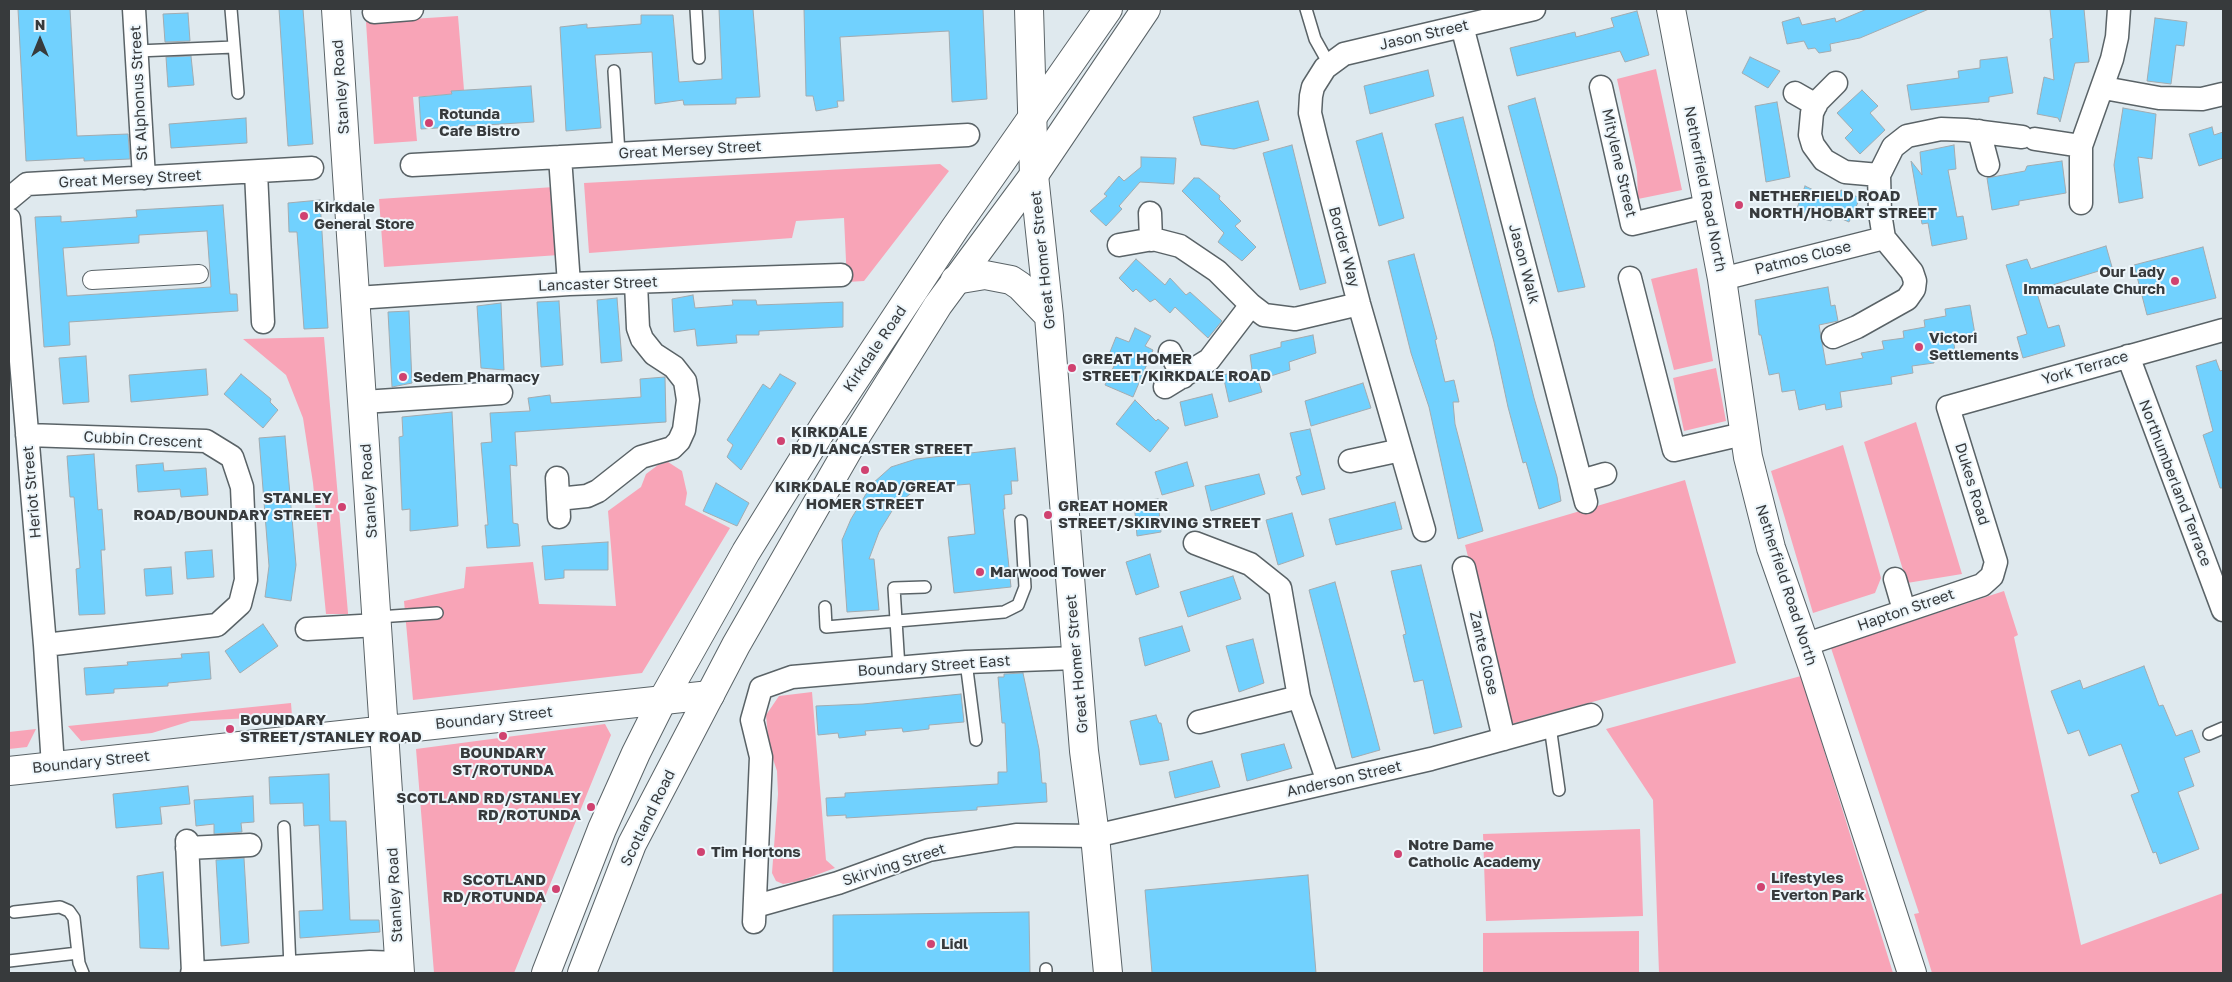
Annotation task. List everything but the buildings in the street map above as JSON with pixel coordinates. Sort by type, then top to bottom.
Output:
[{"type":"main road","name":"Stanley Road","points":[[336,9],[400,968]]},
{"type":"main road","name":"Great Homer Street","points":[[1029,9],[1034,175],[1049,316],[1084,751],[1095,836],[1108,973]]},
{"type":"main road","name":"Kirkdale Road","points":[[662,701],[746,552],[826,423],[955,228],[1108,9]]},
{"type":"main road","name":"Kirkdale Road","points":[[710,695],[778,570],[856,436],[956,280],[1034,175],[1146,9]]},
{"type":"main road","name":"Netherfield Road North","points":[[1671,9],[1722,279],[1744,434],[1771,548],[1813,668],[1912,973]]},
{"type":"main road","points":[[956,280],[985,275],[1011,280],[1020,286],[1049,316]]},
{"type":"main road","name":"Boundary Street","points":[[9,771],[710,695]]},
{"type":"main road","name":"Scotland Road","points":[[582,973],[632,844],[710,695]]},
{"type":"main road","points":[[546,973],[602,829],[662,701]]},
{"type":"street","name":"St Alphonus Street","points":[[134,9],[144,178]]},
{"type":"street","points":[[374,12],[412,9]]},
{"type":"street","name":"Jason Street","points":[[1337,59],[1534,9]]},
{"type":"street","points":[[2081,203],[2082,146],[2104,88],[2117,37],[2119,9]]},
{"type":"street","name":"Jason Walk","points":[[1462,26],[1584,492],[1604,474]]},
{"type":"street","name":"Border Way","points":[[1337,59],[1313,86],[1310,113],[1359,304],[1424,530]]},
{"type":"street","points":[[1836,83],[1816,104],[1812,113],[1810,135],[1813,145],[1824,160],[1845,172],[1879,175]]},
{"type":"street","name":"Mitylene Street","points":[[1601,87],[1632,224],[1708,206]]},
{"type":"street","points":[[2104,88],[2159,98],[2202,99],[2223,94]]},
{"type":"street","points":[[1795,93],[1816,104]]},
{"type":"street","points":[[1833,337],[1857,327],[1907,298],[1914,289],[1915,281],[1912,272],[1884,238],[1880,213],[1879,175],[1893,147],[1907,136],[1941,129],[1979,131],[2082,146]]},
{"type":"street","points":[[1979,131],[1988,165]]},
{"type":"street","name":"Great Mersey Street","points":[[412,165],[968,135]]},
{"type":"street","points":[[560,157],[569,284]]},
{"type":"street","name":"Great Mersey Street","points":[[9,199],[27,184],[312,168]]},
{"type":"street","points":[[256,172],[263,322]]},
{"type":"street","points":[[1150,213],[1151,240]]},
{"type":"street","name":"Heriot Street","points":[[9,219],[45,645],[53,766]]},
{"type":"street","name":"Patmos Close","points":[[1722,279],[1884,238]]},
{"type":"street","points":[[1119,245],[1151,240],[1180,246],[1192,252],[1217,271],[1251,305],[1264,315],[1295,319],[1359,304]]},
{"type":"street","points":[[92,280],[199,274]]},
{"type":"street","name":"Lancaster Street","points":[[356,298],[569,284],[841,275]]},
{"type":"street","points":[[1630,278],[1674,450],[1744,434]]},
{"type":"street","points":[[558,498],[587,496],[598,491],[641,456],[672,448],[679,441],[684,430],[688,400],[684,381],[674,367],[647,348],[642,339],[638,328],[636,283]]},
{"type":"street","points":[[1170,352],[1174,382],[1209,360],[1251,305]]},
{"type":"street","name":"York Terrace","points":[[1948,407],[2223,330]]},
{"type":"street","name":"Northumberland Terrace","points":[[2128,356],[2223,610]]},
{"type":"street","points":[[363,402],[501,394]]},
{"type":"street","name":"Dukes Road","points":[[1948,407],[1996,562]]},
{"type":"street","name":"Cubbin Crescent","points":[[27,435],[206,441],[232,458],[242,487],[246,580],[240,604],[217,625],[45,645]]},
{"type":"street","points":[[1350,461],[1401,450]]},
{"type":"street","points":[[1195,543],[1250,564],[1280,588],[1299,697],[1328,782]]},
{"type":"street","name":"Hapton Street","points":[[1804,645],[1982,585],[1992,576],[1996,562]]},
{"type":"street","name":"Zante Close","points":[[1464,568],[1504,739]]},
{"type":"street","points":[[1895,579],[1904,610]]},
{"type":"street","points":[[307,629],[378,621]]},
{"type":"street","name":"Boundary Street East","points":[[755,914],[761,757],[752,720],[761,688],[792,677],[966,662],[1076,658]]},
{"type":"street","points":[[1200,722],[1299,697]]},
{"type":"street","name":"Anderson Street","points":[[1095,836],[1431,759],[1591,714]]},
{"type":"street","name":"Skirving Street","points":[[755,914],[929,850],[1016,835],[1095,836]]},
{"type":"street","points":[[250,845],[187,844],[193,973],[370,962],[400,968]]},
{"type":"lane","points":[[231,9],[238,93]]},
{"type":"lane","points":[[696,9],[699,58]]},
{"type":"lane","points":[[1306,9],[1315,39],[1337,59]]},
{"type":"lane","points":[[137,51],[234,47]]},
{"type":"lane","points":[[614,71],[619,154]]},
{"type":"lane","points":[[825,607],[826,627],[1004,612],[1018,605],[1025,588],[1021,522]]},
{"type":"lane","points":[[899,668],[894,588],[924,587]]},
{"type":"lane","points":[[378,621],[437,613]]},
{"type":"lane","points":[[966,662],[976,740]]},
{"type":"lane","points":[[1550,726],[1559,790]]},
{"type":"lane","points":[[2209,734],[2223,728]]},
{"type":"lane","points":[[284,827],[290,967]]},
{"type":"lane","points":[[14,912],[60,907],[69,911],[74,918],[78,953],[83,973]]},
{"type":"lane","points":[[9,961],[78,953]]},
{"type":"shaded area","points":[[458,16],[464,90],[451,92],[452,94],[413,97],[417,141],[374,144],[366,22]]},
{"type":"shaded area","points":[[1656,69],[1682,190],[1638,199],[1637,172],[1617,79]]},
{"type":"shaded area","points":[[940,164],[949,171],[864,281],[847,282],[844,218],[796,221],[792,238],[589,253],[584,183]]},
{"type":"shaded area","points":[[554,187],[559,255],[384,267],[379,199]]},
{"type":"shaded area","points":[[1697,268],[1713,361],[1674,370],[1651,279]]},
{"type":"shaded area","points":[[324,337],[348,614],[326,614],[313,483],[303,418],[286,375],[243,339]]},
{"type":"shaded area","points":[[1716,368],[1726,421],[1684,431],[1673,378]]},
{"type":"shaded area","points":[[1916,422],[1962,574],[1907,583],[1864,442]]},
{"type":"shaded area","points":[[1843,445],[1881,578],[1875,593],[1813,613],[1771,471]]},
{"type":"shaded area","points":[[668,462],[682,471],[687,493],[685,505],[730,528],[642,673],[413,700],[404,601],[464,588],[466,567],[533,562],[539,604],[616,606],[608,511],[641,487],[646,474],[658,465]]},
{"type":"shaded area","points":[[1685,480],[1736,663],[1511,724],[1465,545]]},
{"type":"shaded area","points":[[2004,591],[2018,635],[2014,637],[2081,945],[2223,893],[2223,973],[1932,973],[1914,914],[1919,913],[1831,648]]},
{"type":"shaded area","name":"Lifestyles Everton Park","points":[[1801,676],[1893,973],[1659,973],[1653,800],[1606,729]]},
{"type":"shaded area","points":[[812,692],[826,860],[835,868],[800,881],[783,884],[776,881],[772,873],[778,794],[777,771],[769,747],[766,715],[779,696]]},
{"type":"shaded area","points":[[291,703],[292,716],[191,721],[152,733],[81,741],[68,726]]},
{"type":"shaded area","points":[[605,724],[611,735],[514,973],[434,973],[416,749]]},
{"type":"shaded area","points":[[36,729],[27,747],[9,749],[9,732]]},
{"type":"shaded area","points":[[1640,829],[1643,916],[1486,921],[1483,834]]},
{"type":"shaded area","points":[[1639,931],[1639,973],[1483,973],[1483,933]]},
{"type":"place","name":"Rotunda Cafe Bistro","points":[[429,123]]},
{"type":"place","name":"NETHERFIELD ROAD NORTH/HOBART STREET","points":[[1739,205]]},
{"type":"place","name":"Kirkdale General Store","points":[[304,216]]},
{"type":"place","name":"Our Lady Immaculate Church","points":[[2175,281]]},
{"type":"place","name":"Victori Settlements","points":[[1919,347]]},
{"type":"place","name":"GREAT HOMER STREET/KIRKDALE ROAD","points":[[1072,368]]},
{"type":"place","name":"Sedem Pharmacy","points":[[403,377]]},
{"type":"place","name":"KIRKDALE RD/LANCASTER STREET","points":[[781,441]]},
{"type":"place","name":"KIRKDALE ROAD/GREAT HOMER STREET","points":[[865,470]]},
{"type":"place","name":"STANLEY ROAD/BOUNDARY STREET","points":[[342,507]]},
{"type":"place","name":"GREAT HOMER STREET/SKIRVING STREET","points":[[1048,515]]},
{"type":"place","name":"Marwood Tower","points":[[980,572]]},
{"type":"place","name":"BOUNDARY STREET/STANLEY ROAD","points":[[230,729]]},
{"type":"place","name":"BOUNDARY ST/ROTUNDA","points":[[503,736]]},
{"type":"place","name":"SCOTLAND RD/STANLEY RD/ROTUNDA","points":[[591,807]]},
{"type":"place","name":"Tim Hortons","points":[[701,852]]},
{"type":"place","name":"Notre Dame Catholic Academy","points":[[1398,854]]},
{"type":"place","name":"Lifestyles Everton Park","points":[[1761,887]]},
{"type":"place","name":"SCOTLAND RD/ROTUNDA","points":[[556,889]]},
{"type":"place","name":"Lidl","points":[[931,944]]}]
